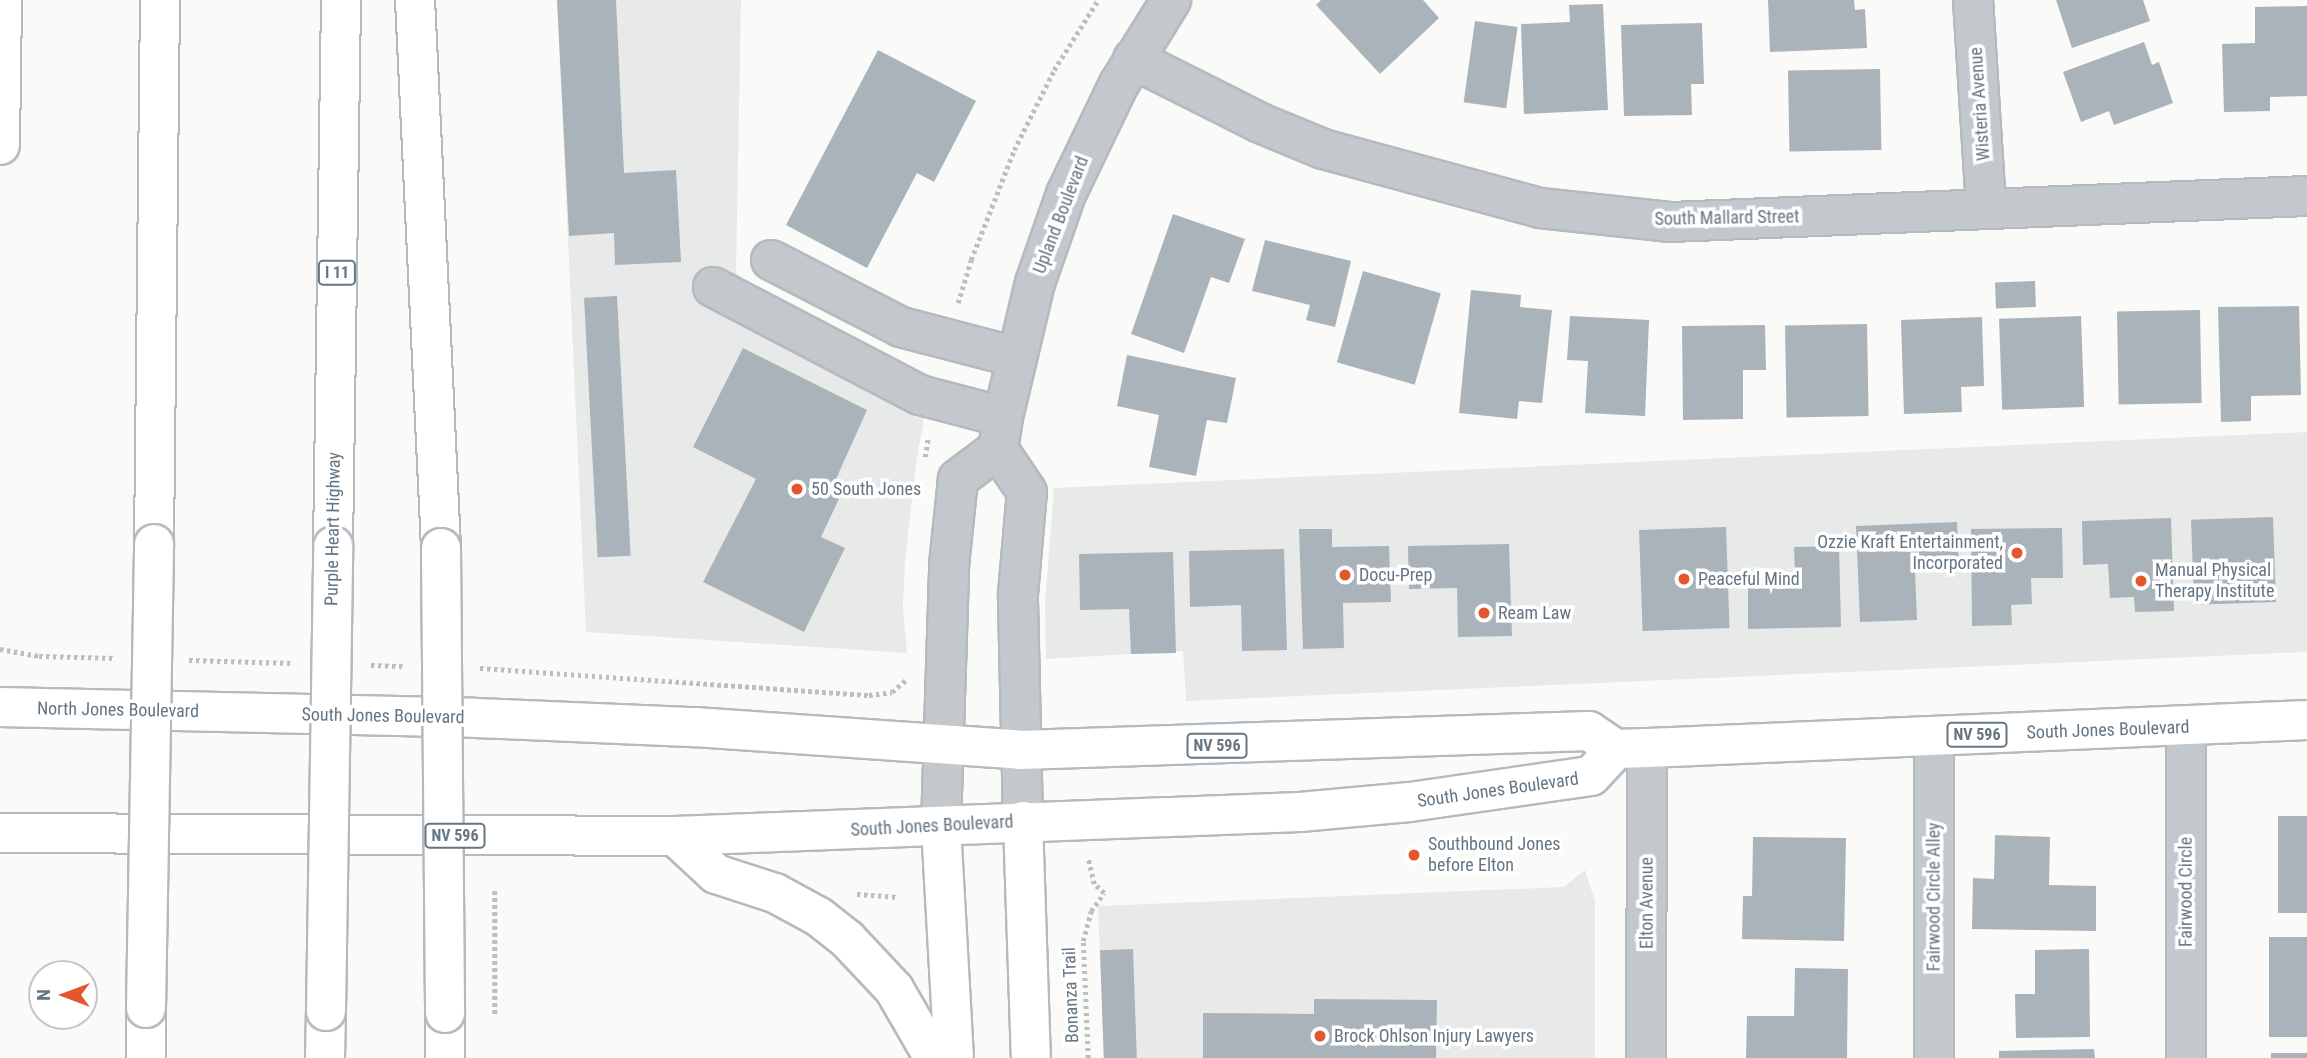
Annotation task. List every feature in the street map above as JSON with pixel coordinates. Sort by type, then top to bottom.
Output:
[{"type":"main road","points":[[0,145],[2,0]]},
{"type":"main road","points":[[146,1058],[160,0]]},
{"type":"main road","name":"Purple Heart Highway","points":[[326,1058],[341,0]]},
{"type":"main road","points":[[415,0],[440,548],[445,1058]]},
{"type":"main road","name":"North Jones Boulevard","points":[[0,707],[236,712]]},
{"type":"main road","name":"South Jones Boulevard","points":[[236,712],[695,727],[1021,750],[1589,731],[1631,748],[2307,720]]},
{"type":"main road","name":"South Jones Boulevard","points":[[0,833],[675,836],[1300,812],[1410,802],[1591,776],[1631,748]]},
{"type":"main road","points":[[1023,821],[1031,1058]]},
{"type":"main road","points":[[942,826],[954,1058]]},
{"type":"main road","points":[[675,836],[716,874],[775,893],[819,917],[847,939],[894,989],[934,1058]]},
{"type":"street","name":"Upland Boulevard","points":[[1001,433],[1015,357],[1035,283],[1066,194],[1133,59],[1171,0]]},
{"type":"street","name":"Wisteria Avenue","points":[[1973,0],[1986,209]]},
{"type":"street","name":"South Mallard Street","points":[[1133,59],[1260,123],[1323,149],[1540,208],[1671,222],[2307,196]]},
{"type":"street","points":[[771,261],[901,327],[1015,357]]},
{"type":"street","points":[[713,287],[920,395],[1001,433],[1027,492],[1018,594],[1023,821]]},
{"type":"street","points":[[942,826],[949,565],[958,479],[1001,433]]},
{"type":"street","name":"Fairwood Circle","points":[[2186,726],[2186,1058]]},
{"type":"street","name":"Fairwood Circle Alley","points":[[1934,737],[1934,1058]]},
{"type":"street","name":"Elton Avenue","points":[[1631,748],[1646,1058]]},
{"type":"path","points":[[957,309],[971,261],[1014,150],[1054,70],[1098,0]]},
{"type":"path","points":[[0,649],[39,656]]},
{"type":"path","points":[[495,891],[495,1014]]},
{"type":"path","points":[[848,894],[898,897]]},
{"type":"path","name":"Bonanza Trail","points":[[1088,1058],[1083,941],[1091,911],[1104,894]]},
{"type":"shaded area","points":[[557,0],[741,0],[736,273],[741,279],[922,374],[932,375],[917,457],[905,560],[903,607],[907,653],[586,632]]},
{"type":"shaded area","points":[[2307,432],[2307,652],[1186,701],[1183,651],[1046,659],[1045,604],[1054,488]]},
{"type":"shaded area","points":[[1585,870],[1595,901],[1595,1058],[1104,1058],[1098,906],[1564,887]]},
{"type":"building","points":[[557,0],[616,0],[624,173],[676,170],[681,262],[615,265],[614,233],[569,236]]},
{"type":"building","points":[[1321,0],[1423,0],[1439,18],[1380,74],[1316,5]]},
{"type":"building","points":[[1768,0],[1854,0],[1855,10],[1865,9],[1867,48],[1770,52]]},
{"type":"building","points":[[2056,0],[2143,0],[2150,21],[2072,48]]},
{"type":"building","points":[[1603,4],[1608,110],[1524,114],[1521,24],[1570,22],[1569,5]]},
{"type":"building","points":[[2307,6],[2307,96],[2270,97],[2270,111],[2224,112],[2222,44],[2255,43],[2255,7]]},
{"type":"building","points":[[1475,21],[1518,27],[1506,108],[1464,102]]},
{"type":"building","points":[[1702,23],[1704,84],[1691,84],[1692,115],[1624,116],[1621,25]]},
{"type":"building","points":[[2144,42],[2152,65],[2159,62],[2173,103],[2114,125],[2109,111],[2081,122],[2063,72]]},
{"type":"building","points":[[878,50],[976,101],[934,182],[917,173],[867,268],[786,225]]},
{"type":"building","points":[[1880,69],[1881,150],[1789,152],[1788,71]]},
{"type":"building","points":[[1173,214],[1245,239],[1229,283],[1211,277],[1184,353],[1131,334]]},
{"type":"building","points":[[1265,240],[1351,261],[1335,327],[1306,320],[1310,305],[1252,291]]},
{"type":"building","points":[[1363,271],[1441,293],[1415,385],[1337,362]]},
{"type":"building","points":[[2035,281],[2036,307],[1996,308],[1995,282]]},
{"type":"building","points":[[1471,290],[1521,295],[1520,307],[1552,310],[1542,403],[1519,401],[1517,419],[1459,413]]},
{"type":"building","points":[[617,296],[631,556],[598,557],[584,298]]},
{"type":"building","points":[[2299,306],[2301,395],[2251,396],[2251,421],[2221,422],[2218,307]]},
{"type":"building","points":[[2200,310],[2202,403],[2119,404],[2117,311]]},
{"type":"building","points":[[1570,316],[1649,320],[1645,416],[1585,413],[1588,361],[1567,360]]},
{"type":"building","points":[[2081,316],[2084,407],[2002,410],[1999,319]]},
{"type":"building","points":[[1982,317],[1984,386],[1961,387],[1962,412],[1904,414],[1901,320]]},
{"type":"building","points":[[1867,324],[1869,416],[1787,417],[1785,325]]},
{"type":"building","points":[[1765,325],[1766,370],[1743,370],[1743,419],[1683,420],[1682,326]]},
{"type":"building","name":"50 South Jones","points":[[743,348],[867,410],[836,479],[846,484],[821,537],[845,548],[804,632],[703,582],[756,479],[693,447]]},
{"type":"building","points":[[1127,355],[1236,378],[1227,423],[1207,420],[1196,476],[1149,467],[1159,415],[1117,406]]},
{"type":"building","points":[[2273,517],[2276,602],[2194,605],[2191,520]]},
{"type":"building","name":"Manual Physical Therapy Institute","points":[[2171,518],[2174,611],[2135,612],[2134,597],[2110,598],[2108,564],[2083,565],[2082,521]]},
{"type":"building","points":[[1957,522],[1959,569],[1915,571],[1917,620],[1860,622],[1856,526]]},
{"type":"building","name":"Peaceful Mind","points":[[1726,527],[1730,628],[1643,631],[1639,530]]},
{"type":"building","name":"Ozzie Kraft Entertainment, Incorporated","points":[[2062,528],[2063,578],[2031,578],[2032,604],[2011,605],[2012,625],[1972,626],[1971,529]]},
{"type":"building","name":"Docu-Prep","points":[[1299,529],[1332,529],[1332,547],[1389,546],[1391,602],[1343,603],[1344,648],[1303,649]]},
{"type":"building","name":"Ream Law","points":[[1509,544],[1512,636],[1458,637],[1457,588],[1409,589],[1408,546]]},
{"type":"building","points":[[1839,546],[1841,627],[1748,629],[1748,579],[1795,578],[1794,547]]},
{"type":"building","points":[[1284,549],[1287,650],[1242,651],[1241,605],[1190,607],[1189,551]]},
{"type":"building","points":[[1173,552],[1176,653],[1131,654],[1129,609],[1080,610],[1079,554]]},
{"type":"building","points":[[2278,816],[2307,816],[2307,913],[2278,913]]},
{"type":"building","points":[[1995,835],[2050,837],[2049,885],[2096,886],[2096,931],[1972,929],[1973,878],[1994,879]]},
{"type":"building","points":[[1753,837],[1846,838],[1844,941],[1742,939],[1743,896],[1752,896]]},
{"type":"building","points":[[2269,937],[2307,937],[2307,1037],[2269,1037]]},
{"type":"building","points":[[1133,949],[1137,1058],[1104,1058],[1100,950]]},
{"type":"building","points":[[2089,949],[2090,1037],[2016,1038],[2015,994],[2035,994],[2035,950]]},
{"type":"building","points":[[1795,968],[1848,969],[1847,1058],[1746,1058],[1747,1016],[1794,1016]]},
{"type":"building","name":"Brock Ohlson Injury Lawyers","points":[[1314,999],[1437,1000],[1436,1058],[1203,1058],[1203,1013],[1314,1014]]},
{"type":"building","points":[[2094,1049],[2095,1058],[1999,1058],[1999,1051]]},
{"type":"building","points":[[2271,1053],[2307,1053],[2307,1058],[2271,1058]]},
{"type":"place","name":"50 South Jones","points":[[797,489]]},
{"type":"place","name":"Ozzie Kraft Entertainment, Incorporated","points":[[2017,553]]},
{"type":"place","name":"Docu-Prep","points":[[1345,575]]},
{"type":"place","name":"Peaceful Mind","points":[[1684,579]]},
{"type":"place","name":"Manual Physical Therapy Institute","points":[[2141,581]]},
{"type":"place","name":"Ream Law","points":[[1484,613]]},
{"type":"place","name":"Southbound Jones before Elton","points":[[1414,855]]},
{"type":"place","name":"Brock Ohlson Injury Lawyers","points":[[1320,1036]]}]
